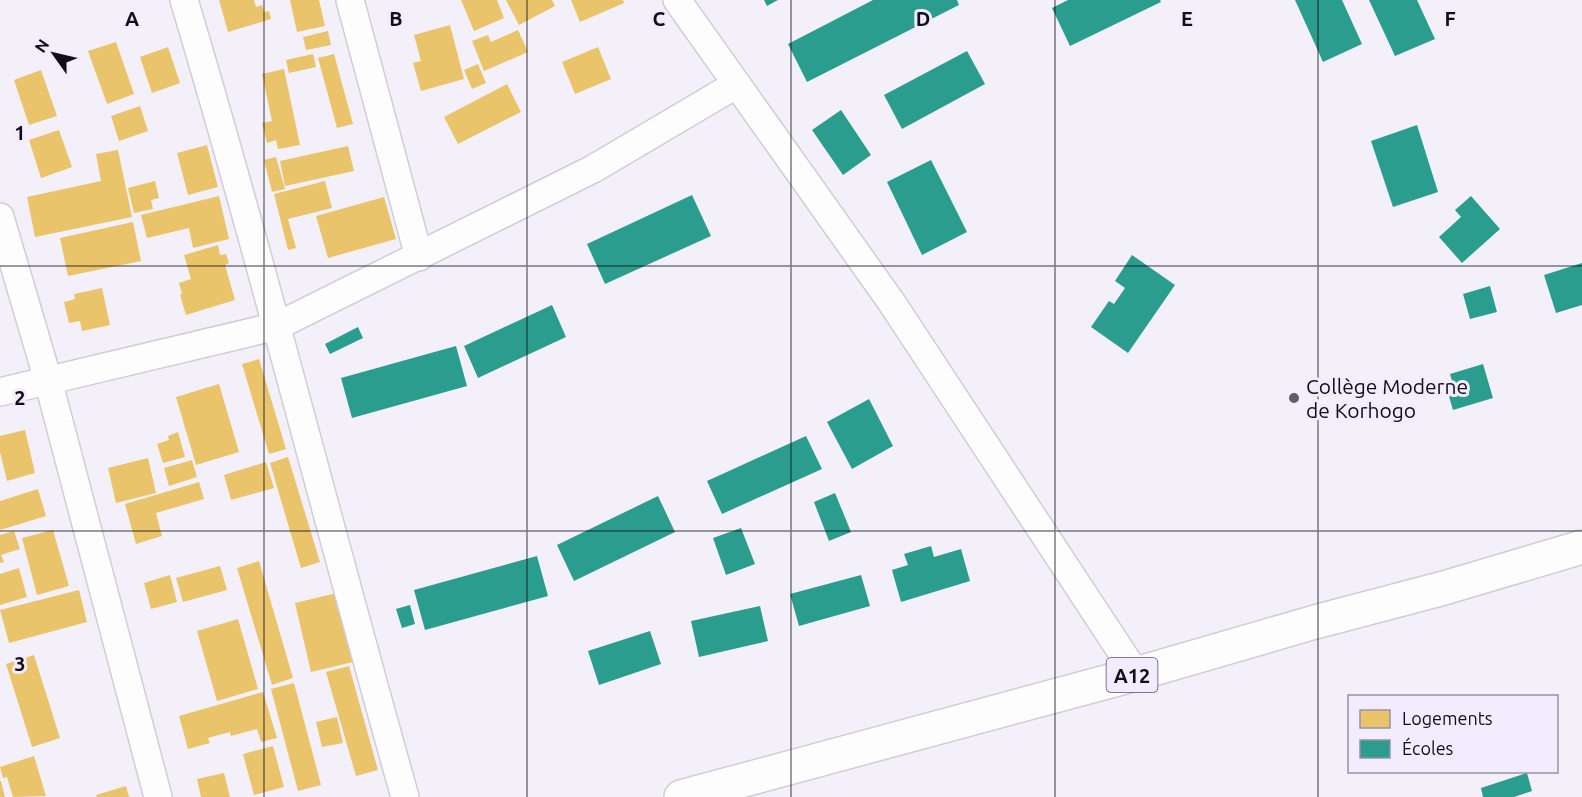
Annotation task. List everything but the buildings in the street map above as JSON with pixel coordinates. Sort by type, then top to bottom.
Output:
[{"type":"main road","name":"A12","points":[[681,797],[1136,674],[1582,547]]},
{"type":"street","points":[[184,0],[234,165],[405,797]]},
{"type":"street","points":[[350,0],[419,257]]},
{"type":"street","points":[[678,0],[892,303],[1136,674]]},
{"type":"street","points":[[0,392],[277,326],[593,169],[737,84]]},
{"type":"street","points":[[0,217],[48,380],[158,797]]},
{"type":"place","name":"Collège Moderne de Korhogo","points":[[1294,398]]}]
